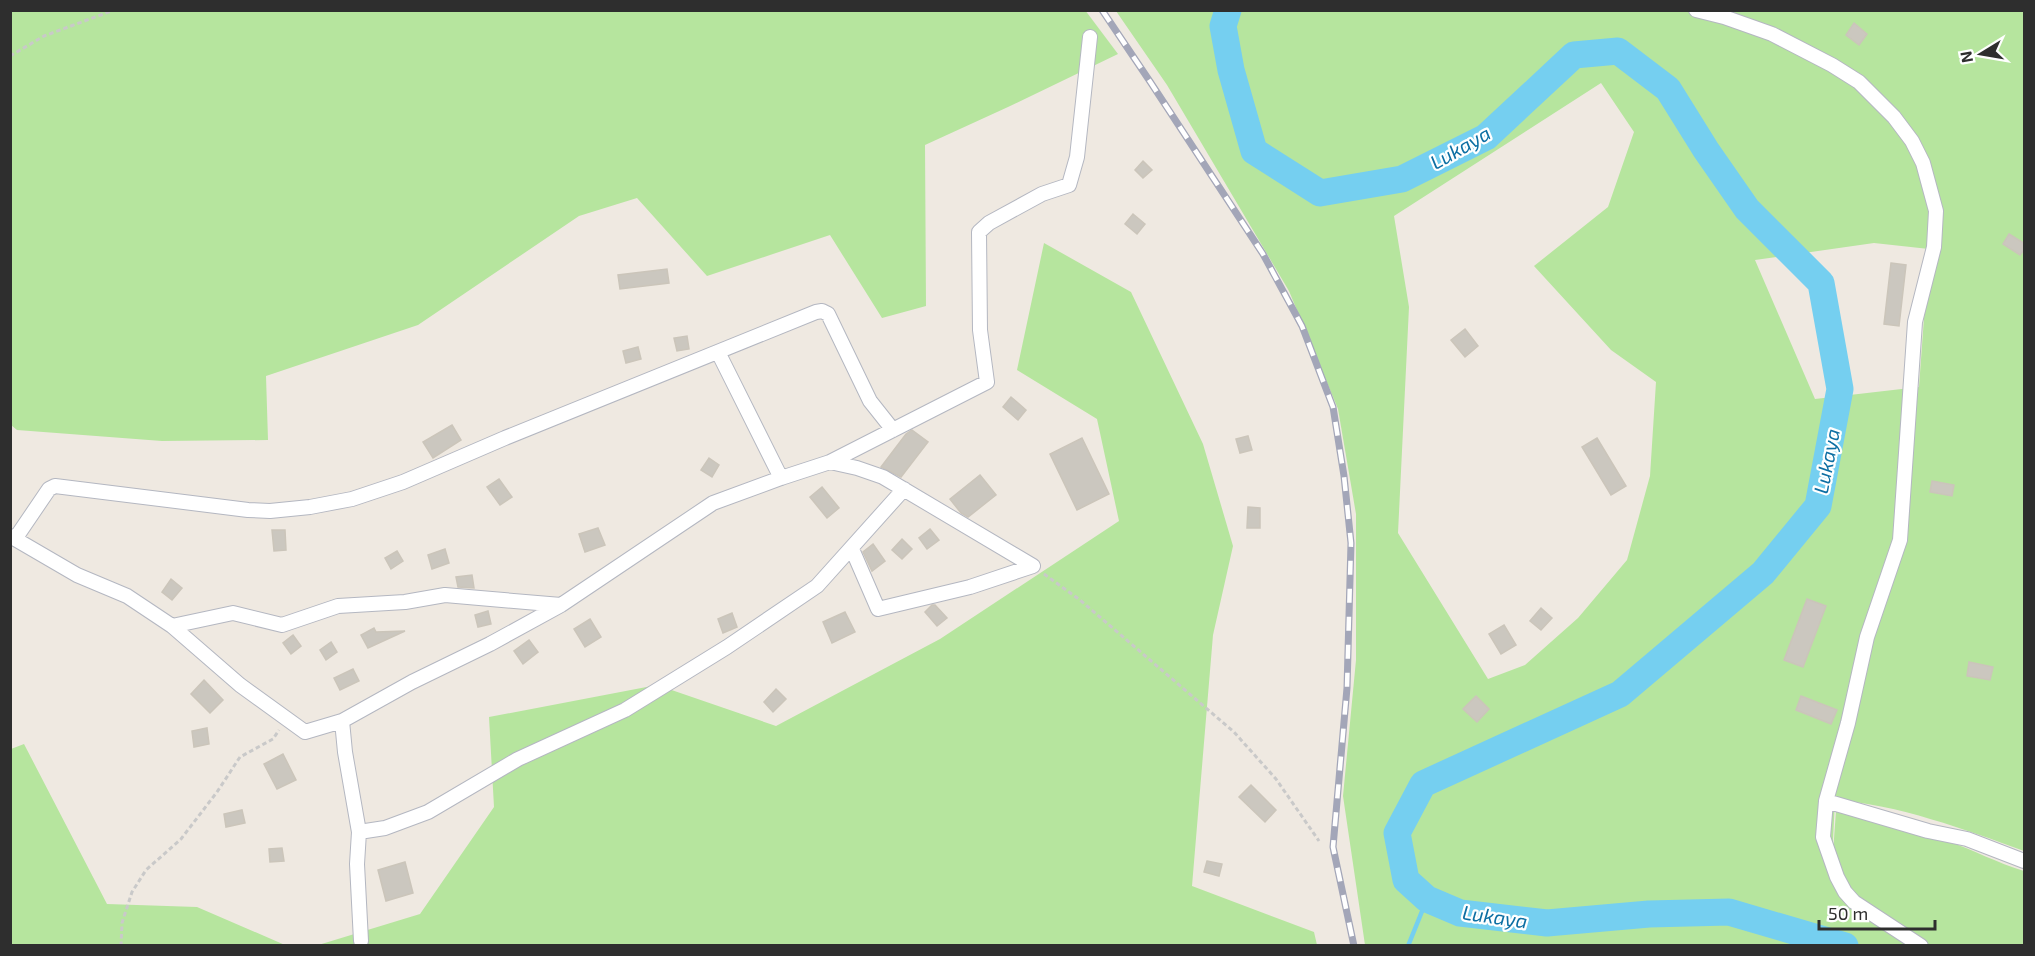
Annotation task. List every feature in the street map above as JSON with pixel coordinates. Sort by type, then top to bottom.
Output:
[{"type":"street","points":[[1696,10],[1772,34],[1832,65],[1859,82],[1894,117],[1912,141],[1923,163],[1936,211],[1934,248],[1915,322],[1900,540],[1867,637],[1848,723],[1826,801],[1823,837],[1837,877],[1845,892],[1854,902],[1921,945]]},
{"type":"street","points":[[892,430],[870,401],[828,314],[822,311],[515,434],[403,482],[352,499],[290,509],[248,510],[55,486],[49,489],[13,537],[77,575],[127,596],[172,626],[240,685],[305,732],[342,721],[561,605],[712,503],[830,462],[987,382],[980,330],[979,232],[988,223],[1042,194],[1069,186],[1077,157],[1090,37]]},
{"type":"street","points":[[718,352],[781,478]]},
{"type":"street","points":[[830,462],[883,477],[1032,566]]},
{"type":"street","points":[[359,832],[385,828],[428,812],[518,759],[625,710],[817,586],[904,489]]},
{"type":"street","points":[[852,549],[878,609],[970,587],[1032,566]]},
{"type":"street","points":[[172,626],[233,614],[282,624],[338,606],[405,602],[445,595],[561,605]]},
{"type":"street","points":[[342,721],[359,832],[357,864],[361,941]]},
{"type":"street","points":[[1826,801],[1928,831],[1967,839],[2025,861]]},
{"type":"path","points":[[10,56],[44,36],[114,10]]},
{"type":"path","points":[[1032,566],[1080,600],[1234,732],[1276,779],[1320,841]]},
{"type":"path","points":[[121,945],[122,923],[132,892],[146,870],[181,839],[240,757],[273,739],[279,730],[292,723]]},
{"type":"green space","points":[[1085,10],[1118,54],[925,145],[926,306],[882,318],[830,235],[707,276],[637,198],[579,216],[418,325],[266,376],[268,440],[162,441],[17,430],[11,425],[10,11]]},
{"type":"green space","points":[[1116,11],[2024,11],[2024,851],[1907,812],[1858,802],[1835,800],[1831,880],[1836,811],[1933,836],[2024,871],[2024,945],[1856,946],[1851,941],[1845,946],[1365,945],[1343,796],[1356,660],[1356,514],[1338,409],[1289,291],[1167,85]],"holes":[[[1601,83],[1634,132],[1608,207],[1534,266],[1611,350],[1656,382],[1650,476],[1627,560],[1578,618],[1525,665],[1488,679],[1398,533],[1409,307],[1394,216]],[[1874,243],[1929,249],[1919,387],[1815,399],[1755,260]]]},
{"type":"green space","points":[[1044,243],[1131,292],[1203,444],[1233,546],[1213,635],[1192,886],[1314,932],[1317,945],[315,946],[420,914],[494,807],[489,717],[657,685],[776,726],[940,639],[1119,521],[1097,419],[1017,370]]},
{"type":"green space","points":[[24,744],[107,904],[197,907],[285,945],[11,945],[11,749]]},
{"type":"building","points":[[1854,23],[1867,34],[1859,45],[1846,35]]},
{"type":"building","points":[[1143,161],[1152,170],[1143,178],[1135,170]]},
{"type":"building","points":[[1133,214],[1145,224],[1137,234],[1125,224]]},
{"type":"building","points":[[2009,234],[2025,244],[2025,249],[2020,255],[2003,244]]},
{"type":"building","points":[[1891,263],[1906,265],[1899,326],[1884,324]]},
{"type":"building","points":[[667,269],[669,283],[620,289],[618,275]]},
{"type":"building","points":[[1465,329],[1478,346],[1465,357],[1451,340]]},
{"type":"building","points":[[687,336],[689,349],[677,351],[674,338]]},
{"type":"building","points":[[638,347],[641,359],[626,363],[623,351]]},
{"type":"building","points":[[1011,397],[1026,410],[1018,420],[1003,407]]},
{"type":"building","points":[[452,425],[461,440],[433,458],[423,442]]},
{"type":"building","points":[[912,430],[928,442],[901,477],[881,467],[906,434]]},
{"type":"building","points":[[1248,436],[1252,450],[1240,453],[1236,439]]},
{"type":"building","points":[[1082,438],[1109,494],[1077,510],[1050,454]]},
{"type":"building","points":[[1597,438],[1626,486],[1611,495],[1582,447]]},
{"type":"building","points":[[709,458],[719,465],[712,477],[701,470]]},
{"type":"building","points":[[980,475],[996,495],[968,517],[961,513],[950,499]]},
{"type":"building","points":[[499,479],[512,497],[500,505],[487,487]]},
{"type":"building","points":[[1932,481],[1954,485],[1952,496],[1930,492]]},
{"type":"building","points":[[822,487],[839,508],[827,518],[810,497]]},
{"type":"building","points":[[1248,507],[1260,508],[1260,528],[1247,528]]},
{"type":"building","points":[[598,528],[605,545],[585,552],[579,534]]},
{"type":"building","points":[[930,529],[939,540],[927,549],[919,538]]},
{"type":"building","points":[[272,530],[285,530],[286,550],[274,551]]},
{"type":"building","points":[[902,539],[912,549],[902,559],[892,550]]},
{"type":"building","points":[[873,544],[885,561],[872,571],[863,552]]},
{"type":"building","points":[[445,549],[449,563],[432,569],[428,555]]},
{"type":"building","points":[[397,551],[403,561],[391,569],[385,558]]},
{"type":"building","points":[[472,575],[474,588],[458,587],[456,577]]},
{"type":"building","points":[[171,579],[182,588],[172,600],[162,592]]},
{"type":"building","points":[[1807,599],[1826,606],[1803,667],[1784,660]]},
{"type":"building","points":[[935,605],[947,618],[937,626],[925,612]]},
{"type":"building","points":[[1541,608],[1552,618],[1541,630],[1530,621]]},
{"type":"building","points":[[488,611],[491,624],[478,627],[475,615]]},
{"type":"building","points":[[845,612],[855,632],[832,643],[823,622]]},
{"type":"building","points":[[732,613],[737,627],[723,633],[718,619]]},
{"type":"building","points":[[590,619],[601,637],[585,647],[574,629]]},
{"type":"building","points":[[1504,625],[1516,645],[1501,654],[1489,634]]},
{"type":"building","points":[[374,628],[376,632],[405,631],[368,648],[361,635]]},
{"type":"building","points":[[293,635],[301,646],[291,654],[283,643]]},
{"type":"building","points":[[529,640],[538,652],[523,664],[514,651]]},
{"type":"building","points":[[331,642],[337,652],[326,660],[320,650]]},
{"type":"building","points":[[1969,662],[1993,667],[1990,680],[1967,676]]},
{"type":"building","points":[[353,669],[359,681],[340,690],[334,678]]},
{"type":"building","points":[[204,680],[223,700],[210,713],[191,694]]},
{"type":"building","points":[[776,689],[786,699],[773,712],[764,702]]},
{"type":"building","points":[[1476,696],[1489,709],[1477,722],[1463,709]]},
{"type":"building","points":[[1801,696],[1837,710],[1831,724],[1796,710]]},
{"type":"building","points":[[207,728],[209,744],[194,747],[192,731]]},
{"type":"building","points":[[283,754],[296,780],[277,789],[264,764]]},
{"type":"building","points":[[1251,785],[1276,810],[1265,822],[1239,797]]},
{"type":"building","points":[[242,810],[245,823],[226,827],[224,814]]},
{"type":"building","points":[[282,848],[284,861],[270,862],[269,849]]},
{"type":"building","points":[[1207,861],[1222,864],[1219,876],[1204,872]]},
{"type":"building","points":[[405,862],[413,893],[386,901],[378,870]]},
{"type":"waterway","name":"Lukaya","points":[[1228,10],[1223,26],[1231,70],[1254,151],[1320,193],[1402,179],[1486,137],[1574,55],[1618,51],[1668,89],[1706,150],[1747,209],[1821,283],[1840,389],[1818,506],[1763,573],[1620,694],[1423,784],[1397,833],[1406,880],[1427,899],[1460,913],[1547,923],[1649,914],[1729,912],[1845,946]]},
{"type":"waterway","points":[[1408,946],[1427,899]]},
{"type":"railway","points":[[1102,10],[1263,254],[1302,326],[1333,407],[1344,476],[1351,543],[1347,688],[1333,847],[1354,946]]}]
